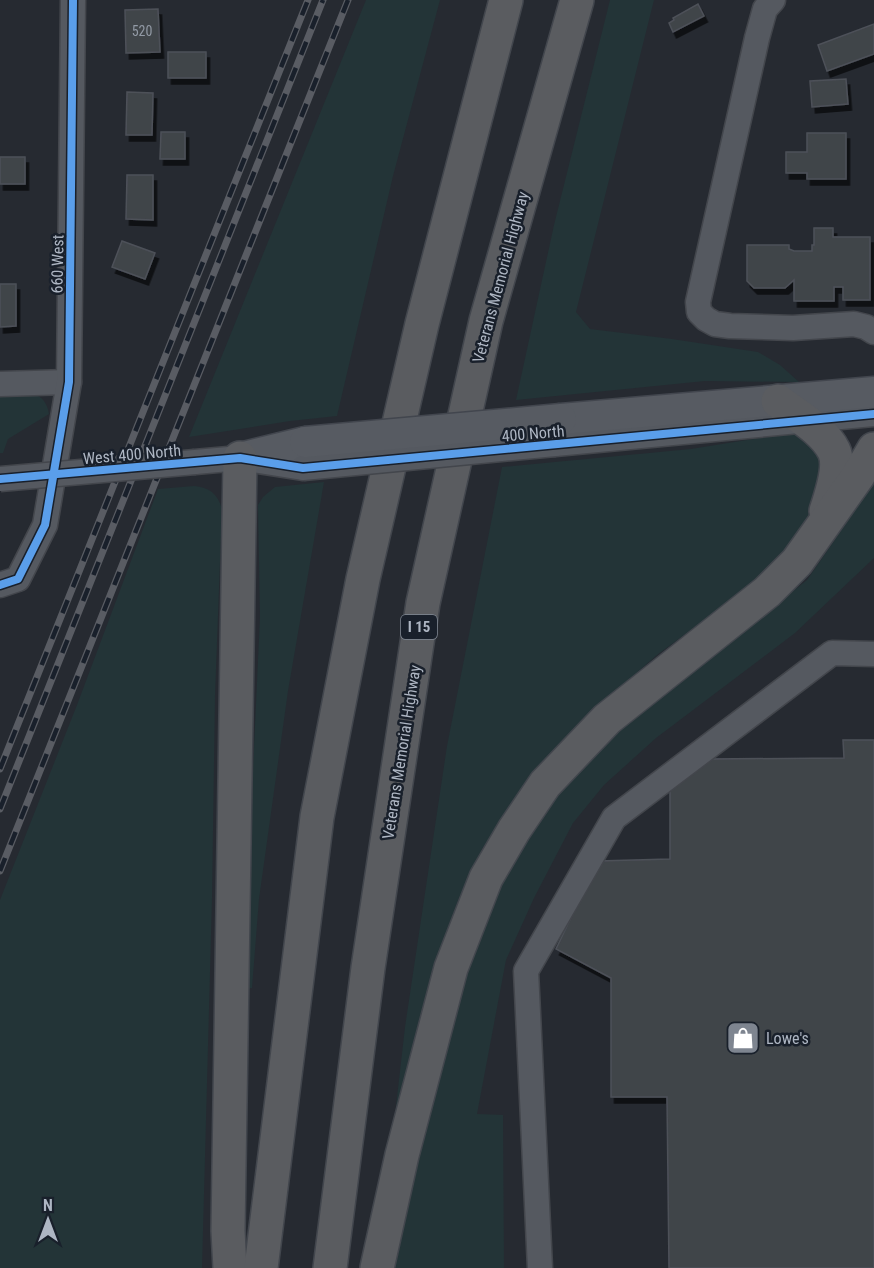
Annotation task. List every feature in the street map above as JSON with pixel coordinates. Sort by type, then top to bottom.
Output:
[{"type":"highway","points":[[261,1268],[317,817],[363,579],[411,370],[506,0]]},
{"type":"highway","name":"Veterans Memorial Highway","points":[[330,1268],[368,968],[423,603],[486,321],[577,0]]},
{"type":"highway","points":[[790,411],[821,434],[835,452],[835,480],[821,530]]},
{"type":"highway","points":[[377,1268],[402,1155],[451,968],[486,878],[514,830],[545,784],[607,719],[766,592],[797,562],[821,530],[874,449]]},
{"type":"highway","points":[[230,1268],[228,1231],[240,458]]},
{"type":"main road","name":"400 North","points":[[240,458],[304,455],[790,411],[874,392]]},
{"type":"street","name":"660 West","points":[[0,585],[18,579],[45,525],[69,382],[73,0]]},
{"type":"street","points":[[773,0],[765,9],[757,38],[698,302],[699,312],[715,324],[730,326],[793,328],[854,324],[874,332]]},
{"type":"street","points":[[0,384],[69,382]]},
{"type":"street","name":"400 North","points":[[790,411],[874,414]]},
{"type":"street","name":"400 North","points":[[195,462],[240,458]]},
{"type":"street","name":"West 400 North","points":[[0,479],[195,462]]},
{"type":"street","points":[[540,1268],[526,971],[614,818],[832,653],[874,654]]},
{"type":"shaded area","points":[[366,0],[440,0],[393,176],[337,416],[189,437]]},
{"type":"shaded area","points":[[610,0],[654,0],[576,312],[590,329],[758,352],[780,365],[799,382],[705,381],[516,400],[554,225]]},
{"type":"shaded area","points":[[0,393],[37,395],[47,405],[49,414],[8,439],[3,453],[0,453]]},
{"type":"shaded area","points":[[791,433],[800,435],[817,454],[822,472],[817,506],[782,555],[752,585],[657,655],[578,724],[530,777],[482,849],[459,898],[446,933],[402,1098],[395,1115],[405,1027],[447,746],[502,467],[691,449]]},
{"type":"shaded area","points":[[874,462],[874,558],[795,633],[656,738],[604,785],[573,823],[534,898],[506,960],[477,1114],[503,1115],[504,1268],[395,1268],[449,1015],[514,845],[592,751],[807,580],[845,525]]},
{"type":"shaded area","points":[[324,482],[288,691],[259,899],[252,988],[243,988],[260,617],[258,505],[263,497],[275,487]]},
{"type":"shaded area","points":[[194,486],[212,492],[222,509],[215,695],[202,1268],[0,1268],[0,900],[77,705],[158,489]]},
{"type":"building","points":[[698,4],[704,16],[673,32],[669,23],[674,20],[673,18]]},
{"type":"building","points":[[158,9],[160,52],[126,53],[125,10]]},
{"type":"building","points":[[874,24],[874,54],[827,71],[818,45]]},
{"type":"building","points":[[168,52],[206,52],[206,78],[168,78]]},
{"type":"building","points":[[846,79],[848,104],[812,107],[810,81]]},
{"type":"building","points":[[127,92],[153,93],[152,135],[126,135]]},
{"type":"building","points":[[161,132],[185,132],[185,159],[160,159]]},
{"type":"building","points":[[807,133],[846,133],[846,179],[807,179],[807,173],[786,173],[786,152],[807,152]]},
{"type":"building","points":[[0,157],[25,157],[25,184],[0,184]]},
{"type":"building","points":[[127,175],[153,175],[153,220],[126,219]]},
{"type":"building","points":[[814,228],[833,228],[833,237],[870,237],[870,300],[843,300],[843,287],[834,287],[834,301],[794,301],[794,280],[785,288],[754,288],[747,281],[747,245],[789,245],[789,249],[794,251],[812,251]]},
{"type":"building","points":[[122,241],[155,253],[145,279],[112,267]]},
{"type":"building","points":[[0,284],[16,284],[16,326],[0,327]]},
{"type":"building","name":"Lowe's","points":[[843,740],[874,740],[874,1268],[669,1268],[667,1097],[611,1097],[611,978],[556,949],[598,861],[670,859],[670,789],[707,759],[844,758]]},
{"type":"railway","points":[[0,769],[308,0]]},
{"type":"railway","points":[[0,809],[323,0]]},
{"type":"railway","points":[[0,871],[348,0]]},
{"type":"cycle path","points":[[0,585],[18,579],[45,525],[69,382],[73,0]]},
{"type":"cycle path","points":[[0,479],[240,458],[303,468],[874,414]]},
{"type":"place","name":"Lowe's","points":[[743,1038]]}]
